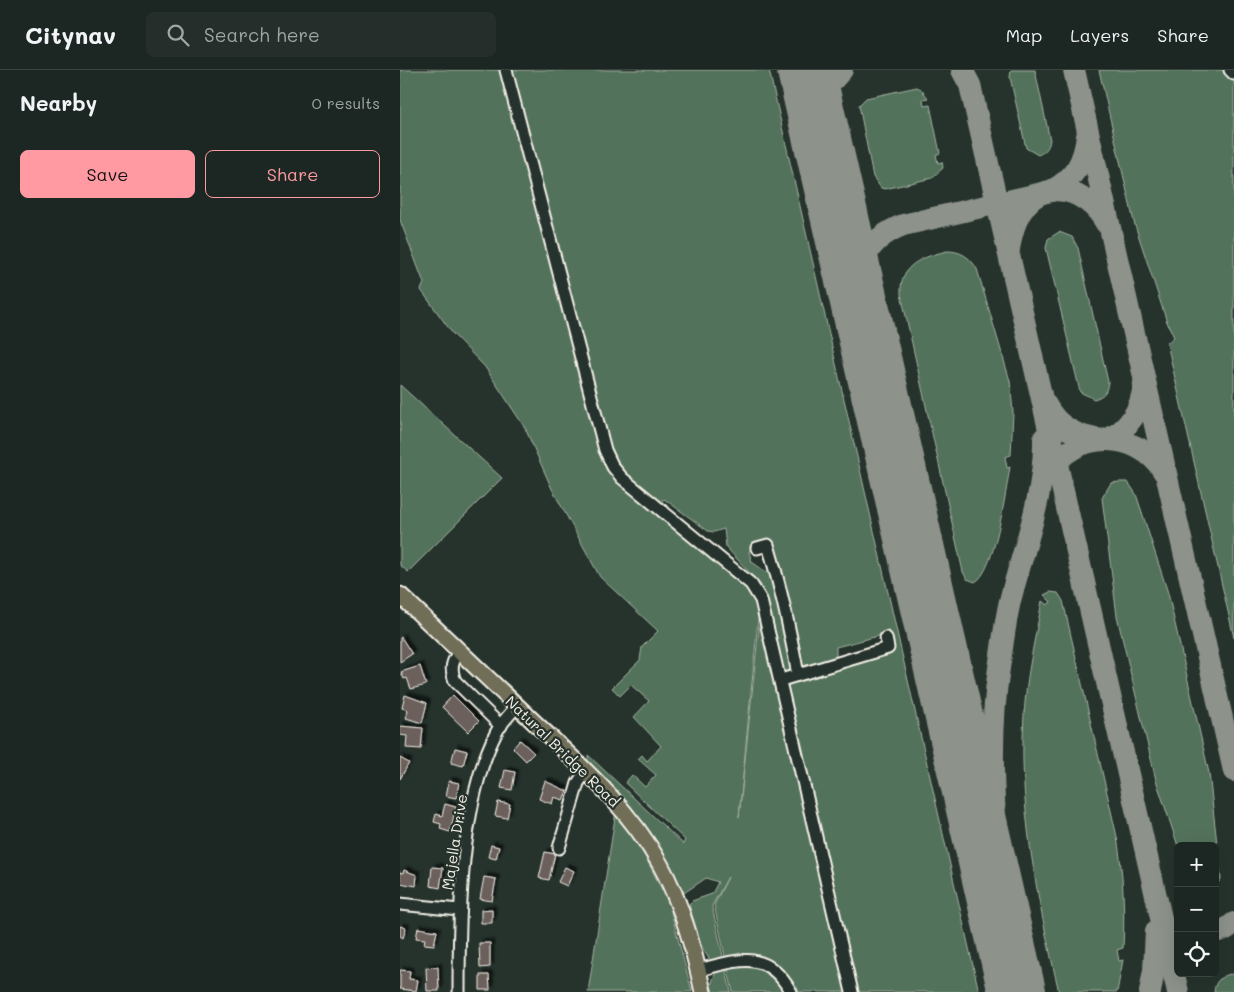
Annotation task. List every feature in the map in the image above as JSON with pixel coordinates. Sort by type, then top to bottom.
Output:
[{"type":"main road","name":"Natural Bridge Road","points":[[400,597],[586,771],[618,804],[640,831],[659,863],[683,917],[703,992]]},
{"type":"street","points":[[506,70],[605,450],[613,467],[622,478],[751,584],[761,600],[852,992]]},
{"type":"street","points":[[1230,70],[1234,74]]},
{"type":"street","points":[[757,548],[768,545],[783,594],[798,675]]},
{"type":"street","points":[[781,680],[888,648],[886,638]]},
{"type":"street","points":[[459,652],[452,662],[452,672],[455,681],[501,726]]},
{"type":"street","name":"Majella Drive","points":[[460,992],[459,910],[472,806],[482,769],[501,726],[517,706]]},
{"type":"street","points":[[559,848],[578,782],[586,771]]},
{"type":"street","points":[[400,904],[459,910]]},
{"type":"street","points":[[698,970],[736,961],[758,961],[776,971],[791,992]]},
{"type":"green space","points":[[400,70],[500,70],[604,460],[749,589],[759,609],[739,817],[760,617],[848,992],[794,992],[781,971],[726,961],[714,905],[728,877],[712,906],[724,961],[715,964],[709,959],[701,945],[689,904],[692,901],[712,894],[718,882],[706,878],[684,893],[654,839],[617,794],[588,763],[588,755],[683,844],[685,840],[625,783],[632,775],[645,787],[656,775],[638,759],[642,755],[647,761],[661,746],[634,717],[649,701],[631,685],[620,696],[612,688],[640,660],[642,647],[658,631],[600,577],[552,489],[525,428],[485,367],[453,334],[421,290],[424,283],[400,220]]},
{"type":"green space","points":[[512,70],[769,70],[979,992],[857,992],[788,686],[790,680],[892,652],[890,633],[836,647],[836,659],[801,670],[771,541],[753,545],[749,552],[752,562],[773,577],[792,671],[785,674],[761,585],[726,547],[724,529],[714,532],[708,531],[664,499],[661,502],[631,477],[619,464],[609,447]]},
{"type":"green space","points":[[1011,70],[1035,70],[1050,140],[1043,153],[1038,155],[1026,148],[1010,77]]},
{"type":"green space","points":[[1099,70],[1224,70],[1234,79],[1234,638],[1167,343],[1174,337],[1167,322],[1134,222]]},
{"type":"green space","points":[[917,87],[928,98],[923,99],[924,106],[930,105],[940,153],[936,155],[938,163],[942,162],[943,168],[932,178],[885,189],[881,188],[873,177],[859,105],[866,98]]},
{"type":"green space","points":[[1059,232],[1072,237],[1078,248],[1108,382],[1104,393],[1094,399],[1080,392],[1046,248],[1048,239]]},
{"type":"green space","points":[[947,251],[957,252],[965,256],[977,269],[1010,381],[1013,412],[1011,455],[1005,457],[1007,468],[1010,467],[994,547],[982,575],[975,582],[967,579],[963,572],[901,294],[901,284],[904,275],[914,263]]},
{"type":"green space","points":[[400,385],[502,478],[408,572],[400,565]]},
{"type":"green space","points":[[1128,482],[1136,494],[1168,593],[1209,773],[1217,842],[1177,842],[1156,780],[1117,616],[1102,498],[1111,483]]},
{"type":"green space","points":[[1050,592],[1058,593],[1063,601],[1117,837],[1122,878],[1124,920],[1123,948],[1117,950],[1119,961],[1123,960],[1117,992],[1059,992],[1036,885],[1026,812],[1023,738],[1026,689],[1032,651],[1042,601],[1047,605],[1051,602],[1044,595]]},
{"type":"green space","points":[[616,811],[645,856],[669,904],[692,992],[588,992]]},
{"type":"green space","points":[[1219,861],[1221,879],[1219,882]]},
{"type":"green space","points":[[763,965],[787,992],[733,992],[727,967]]},
{"type":"green space","points":[[725,967],[731,992],[713,992],[711,985],[716,971]]},
{"type":"green space","points":[[1230,974],[1234,975],[1234,992],[1214,992],[1219,980]]},
{"type":"building","points":[[400,638],[412,654],[400,662]]},
{"type":"building","points":[[420,666],[426,685],[411,689],[407,678],[404,679],[401,672]]},
{"type":"building","points":[[405,695],[427,703],[422,723],[406,718],[408,710],[402,708]]},
{"type":"building","points":[[453,695],[479,721],[468,732],[442,707]]},
{"type":"building","points":[[400,726],[423,728],[421,749],[406,748],[407,736],[400,735]]},
{"type":"building","points":[[520,740],[534,753],[526,761],[513,748]]},
{"type":"building","points":[[455,748],[467,751],[463,766],[451,763]]},
{"type":"building","points":[[400,758],[409,763],[400,779]]},
{"type":"building","points":[[505,770],[515,772],[512,790],[501,788]]},
{"type":"building","points":[[449,781],[459,783],[456,798],[446,796]]},
{"type":"building","points":[[545,781],[567,791],[563,800],[554,797],[552,804],[539,799]]},
{"type":"building","points":[[498,802],[510,804],[507,818],[495,816]]},
{"type":"building","points":[[445,804],[456,807],[450,832],[440,829],[441,824],[434,822],[436,814],[442,816]]},
{"type":"building","points":[[491,845],[499,847],[496,859],[488,857]]},
{"type":"building","points":[[545,852],[555,854],[549,880],[539,878]]},
{"type":"building","points":[[432,867],[443,868],[440,888],[430,886]]},
{"type":"building","points":[[565,867],[574,871],[567,886],[558,882]]},
{"type":"building","points":[[404,870],[417,875],[416,886],[400,883],[400,872],[403,873]]},
{"type":"building","points":[[484,877],[496,879],[492,901],[480,899]]},
{"type":"building","points":[[492,909],[492,923],[481,923],[481,910]]},
{"type":"building","points":[[400,926],[406,928],[403,938],[400,936]]},
{"type":"building","points":[[418,928],[437,931],[434,945],[424,944],[425,939],[416,938]]},
{"type":"building","points":[[479,943],[490,943],[490,967],[480,968]]},
{"type":"building","points":[[438,967],[439,991],[427,991],[426,968]]},
{"type":"building","points":[[400,970],[410,971],[409,979],[418,980],[416,991],[400,989]]},
{"type":"building","points":[[480,975],[489,975],[490,990],[480,990]]},
{"type":"taxiway","points":[[818,123],[825,89],[842,70]]},
{"type":"taxiway","points":[[962,70],[970,85],[1178,992]]},
{"type":"taxiway","points":[[1074,70],[1234,771]]},
{"type":"taxiway","points":[[859,300],[861,274],[867,254],[873,245],[890,231],[903,225],[1051,191],[1066,181],[1077,168],[1081,161],[1087,136]]},
{"type":"taxiway","points":[[1009,249],[1016,220],[1031,200],[1042,193],[1054,190],[1078,195],[1088,202],[1106,223]]},
{"type":"taxiway","points":[[1046,405],[1063,426],[1086,437],[1105,440],[1121,431],[1133,418],[1143,392],[1144,383]]},
{"type":"taxiway","points":[[1003,928],[994,798],[993,732],[995,700],[1009,606],[1038,499],[1044,438]]},
{"type":"taxiway","points":[[1050,472],[1061,458],[1074,448],[1090,442],[1107,440],[1123,442],[1139,448],[1153,458],[1164,472]]},
{"type":"taxiway","points":[[1219,931],[1226,929],[1234,923]]},
{"type":"taxiway","points":[[1150,992],[1154,970],[1156,931]]},
{"type":"runway","points":[[806,70],[1017,992]]}]
